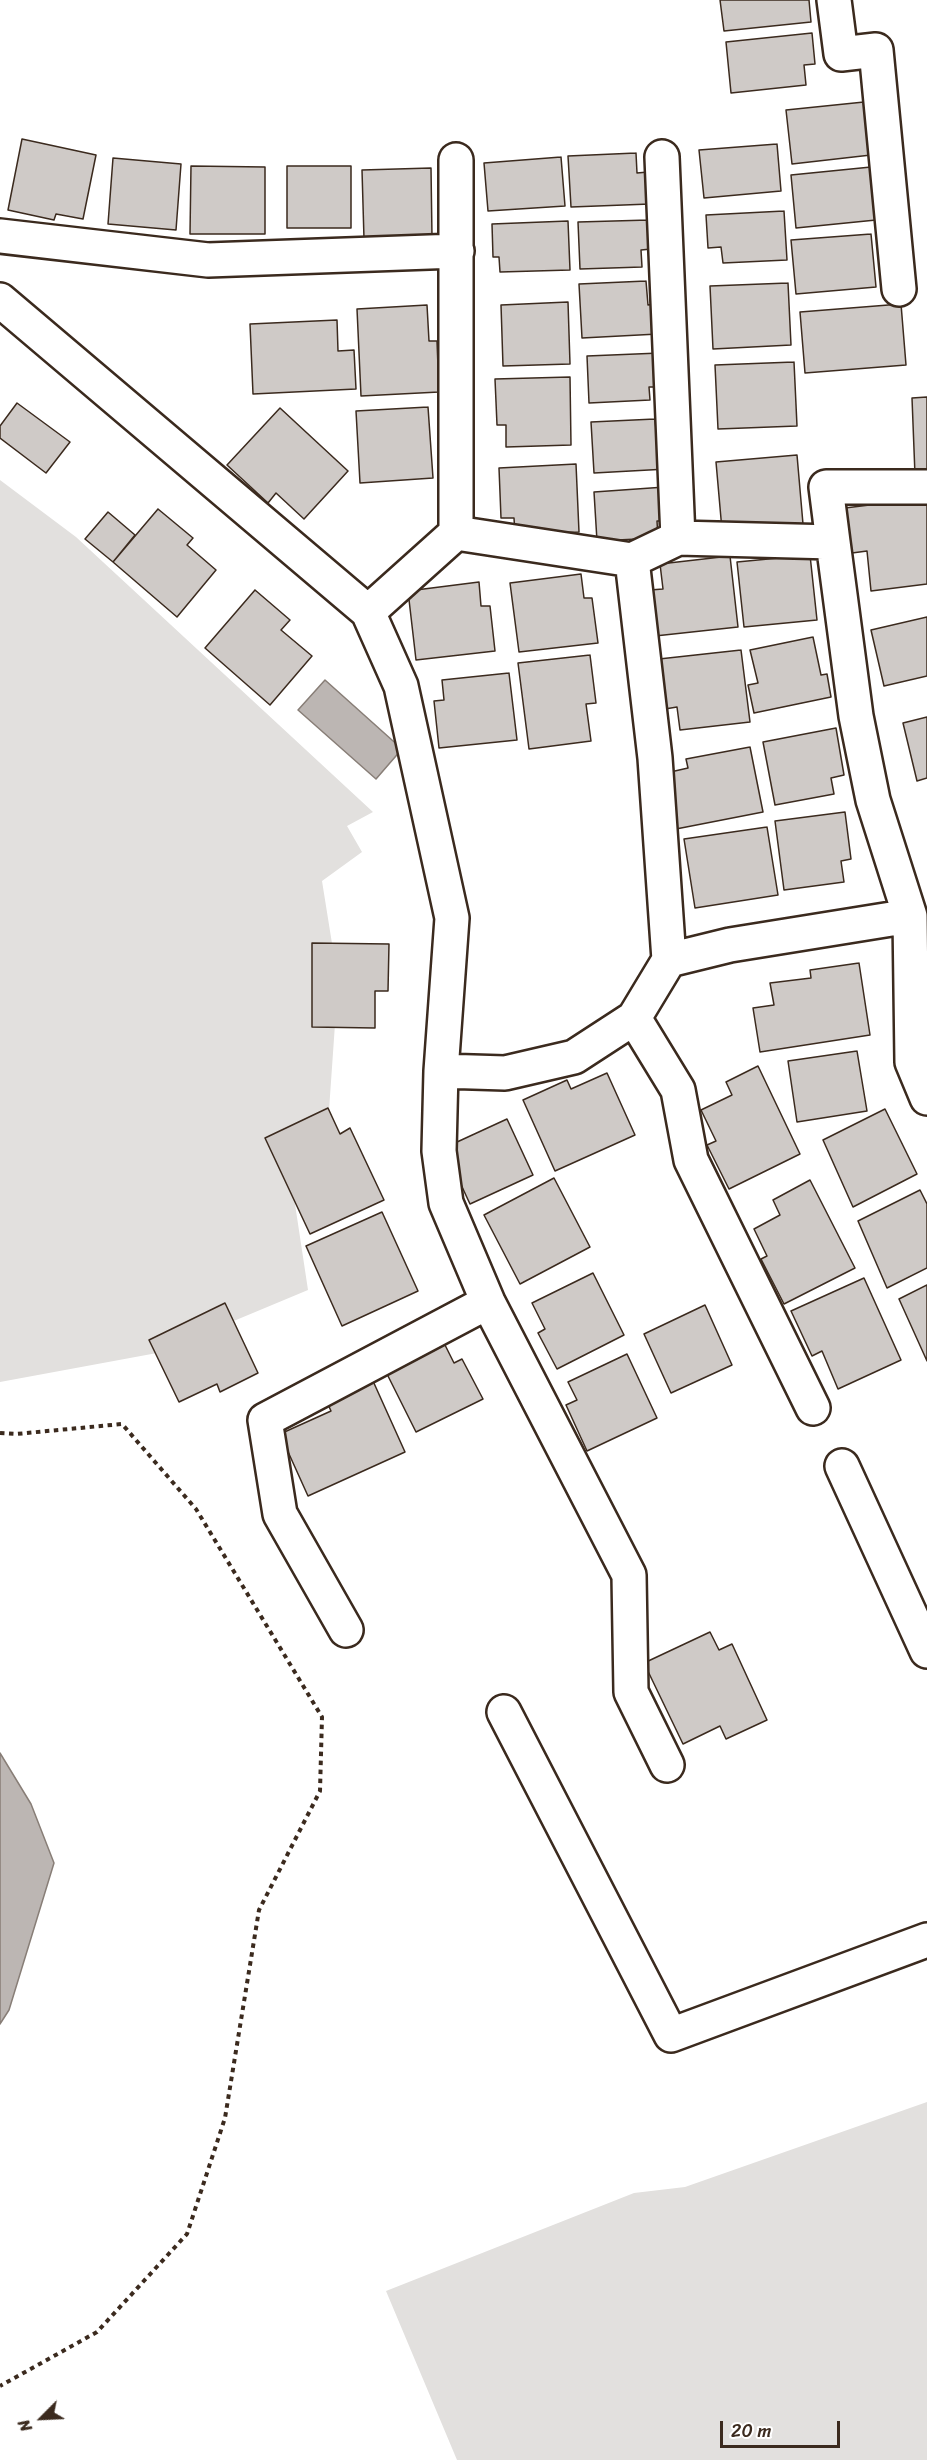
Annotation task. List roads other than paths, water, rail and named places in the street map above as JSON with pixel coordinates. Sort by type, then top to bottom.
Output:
[{"type":"street","points":[[834,0],[841,54],[876,50],[899,289]]},
{"type":"street","points":[[662,157],[678,538]]},
{"type":"street","points":[[368,612],[456,533],[456,160]]},
{"type":"street","points":[[0,236],[208,260],[457,251]]},
{"type":"street","points":[[0,300],[368,612],[401,686],[452,918],[441,1071],[439,1151],[446,1203],[488,1302],[629,1575],[631,1692],[667,1765]]},
{"type":"street","points":[[927,487],[826,486],[856,716],[873,800],[910,916],[912,1062],[927,1098]]},
{"type":"street","points":[[456,533],[632,560],[678,538],[833,542]]},
{"type":"street","points":[[441,1071],[505,1073],[574,1056],[634,1018],[669,960],[655,758],[632,560]]},
{"type":"street","points":[[669,960],[730,945],[910,916]]},
{"type":"street","points":[[634,1018],[678,1090],[691,1160],[813,1408]]},
{"type":"street","points":[[346,1630],[280,1514],[265,1420],[488,1302]]},
{"type":"street","points":[[842,1466],[927,1651]]},
{"type":"street","points":[[504,1712],[671,2035],[927,1941]]}]
